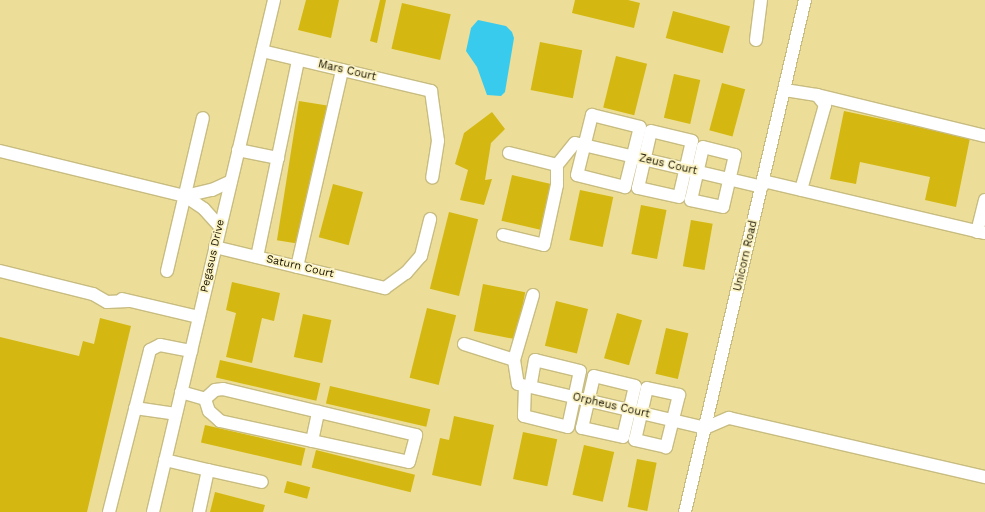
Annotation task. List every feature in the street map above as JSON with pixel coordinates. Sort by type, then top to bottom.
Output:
[{"type":"street","name":"Pegasus Drive","points":[[153,512],[274,0]]},
{"type":"street","points":[[756,40],[761,0]]},
{"type":"street","name":"Unicorn Road","points":[[685,512],[805,0]]},
{"type":"street","name":"Mars Court","points":[[262,51],[431,91],[438,141],[432,178]]},
{"type":"street","points":[[257,257],[298,60]]},
{"type":"street","points":[[297,267],[342,70]]},
{"type":"street","points":[[785,90],[817,96],[985,136]]},
{"type":"street","points":[[801,190],[824,112],[825,105],[817,96]]},
{"type":"street","points":[[685,199],[692,170],[703,147],[735,155],[723,207],[685,199],[638,188],[638,158],[640,127],[592,115],[579,144],[577,175],[625,187],[638,158],[651,131],[692,141],[692,170]]},
{"type":"street","points":[[167,271],[203,118]]},
{"type":"street","points":[[503,235],[544,245],[557,185],[557,165],[579,144]]},
{"type":"street","name":"Zeus Court","points":[[579,144],[730,179],[801,190],[981,233]]},
{"type":"street","points":[[238,150],[278,158]]},
{"type":"street","points":[[0,151],[185,196],[204,209],[220,227]]},
{"type":"street","points":[[509,153],[557,165]]},
{"type":"street","points":[[185,196],[212,190],[231,181]]},
{"type":"street","points":[[981,233],[985,200]]},
{"type":"street","name":"Saturn Court","points":[[215,247],[385,288],[406,273],[421,256],[430,220]]},
{"type":"street","points":[[0,270],[93,294],[109,293],[128,301],[199,317]]},
{"type":"street","points":[[524,386],[535,360],[580,371],[568,427],[524,416],[524,386],[514,360],[533,295]]},
{"type":"street","points":[[464,344],[514,360]]},
{"type":"street","points":[[109,512],[150,350],[160,346],[191,351]]},
{"type":"street","points":[[629,439],[635,412],[635,386],[594,376],[582,428],[629,439],[666,447],[679,396],[647,388],[635,412]]},
{"type":"street","name":"Orpheus Court","points":[[524,386],[705,428]]},
{"type":"street","points":[[223,389],[416,435],[409,462],[220,421],[209,411],[205,399],[215,390],[223,389]]},
{"type":"street","points":[[181,392],[205,399]]},
{"type":"street","points":[[135,408],[176,414]]},
{"type":"street","points":[[312,441],[318,412]]},
{"type":"street","points":[[705,428],[729,418],[985,477]]},
{"type":"street","points":[[165,460],[262,482]]},
{"type":"street","points":[[199,512],[208,470]]},
{"type":"shaded area","points":[[0,0],[985,0],[985,512],[0,512]]},
{"type":"water","points":[[478,20],[506,26],[512,32],[514,38],[505,92],[501,96],[487,95],[477,67],[466,51],[471,28]]},
{"type":"building","points":[[306,0],[339,0],[331,38],[298,30]]},
{"type":"building","points":[[380,0],[386,0],[377,43],[370,41]]},
{"type":"building","points":[[575,0],[628,0],[640,3],[634,28],[572,13]]},
{"type":"building","points":[[402,3],[451,14],[440,60],[391,49]]},
{"type":"building","points":[[673,11],[730,26],[723,53],[666,38]]},
{"type":"building","points":[[540,42],[582,50],[573,98],[531,90]]},
{"type":"building","points":[[616,56],[647,64],[634,115],[603,107]]},
{"type":"building","points":[[674,74],[700,80],[690,124],[664,118]]},
{"type":"building","points":[[722,83],[745,89],[733,137],[709,130]]},
{"type":"building","points":[[299,101],[329,106],[307,245],[277,240]]},
{"type":"building","points":[[844,111],[970,138],[956,207],[925,200],[930,177],[860,162],[856,184],[830,179]]},
{"type":"building","points":[[492,112],[505,129],[491,143],[485,180],[492,179],[484,205],[460,200],[468,170],[455,164],[464,133]]},
{"type":"building","points":[[512,175],[551,184],[540,230],[501,221]]},
{"type":"building","points":[[333,184],[363,192],[349,245],[319,237]]},
{"type":"building","points":[[580,190],[613,197],[603,247],[569,240]]},
{"type":"building","points":[[641,205],[667,210],[657,259],[631,254]]},
{"type":"building","points":[[449,212],[478,219],[459,296],[430,289]]},
{"type":"building","points":[[691,220],[713,224],[705,270],[683,266]]},
{"type":"building","points":[[232,282],[280,293],[274,321],[262,318],[252,363],[226,357],[236,313],[226,310]]},
{"type":"building","points":[[483,284],[525,292],[516,339],[474,331]]},
{"type":"building","points":[[556,301],[588,309],[577,354],[545,346]]},
{"type":"building","points":[[427,308],[456,315],[439,385],[410,378]]},
{"type":"building","points":[[617,313],[642,320],[629,365],[604,358]]},
{"type":"building","points":[[303,314],[331,320],[322,363],[294,357]]},
{"type":"building","points":[[100,318],[131,326],[87,512],[0,512],[0,337],[79,356],[83,341],[94,344]]},
{"type":"building","points":[[666,328],[688,333],[678,379],[655,374]]},
{"type":"building","points":[[220,360],[320,383],[316,401],[216,378]]},
{"type":"building","points":[[330,386],[430,409],[426,427],[326,404]]},
{"type":"building","points":[[454,416],[494,425],[481,486],[432,475],[440,438],[449,440]]},
{"type":"building","points":[[205,425],[305,448],[301,466],[201,443]]},
{"type":"building","points":[[523,432],[557,439],[547,486],[513,479]]},
{"type":"building","points":[[584,445],[614,452],[603,502],[573,495]]},
{"type":"building","points":[[316,450],[415,475],[411,492],[312,467]]},
{"type":"building","points":[[637,459],[657,463],[647,511],[628,507]]},
{"type":"building","points":[[287,481],[310,487],[307,499],[284,493]]},
{"type":"building","points":[[215,492],[265,505],[263,512],[210,512]]}]
